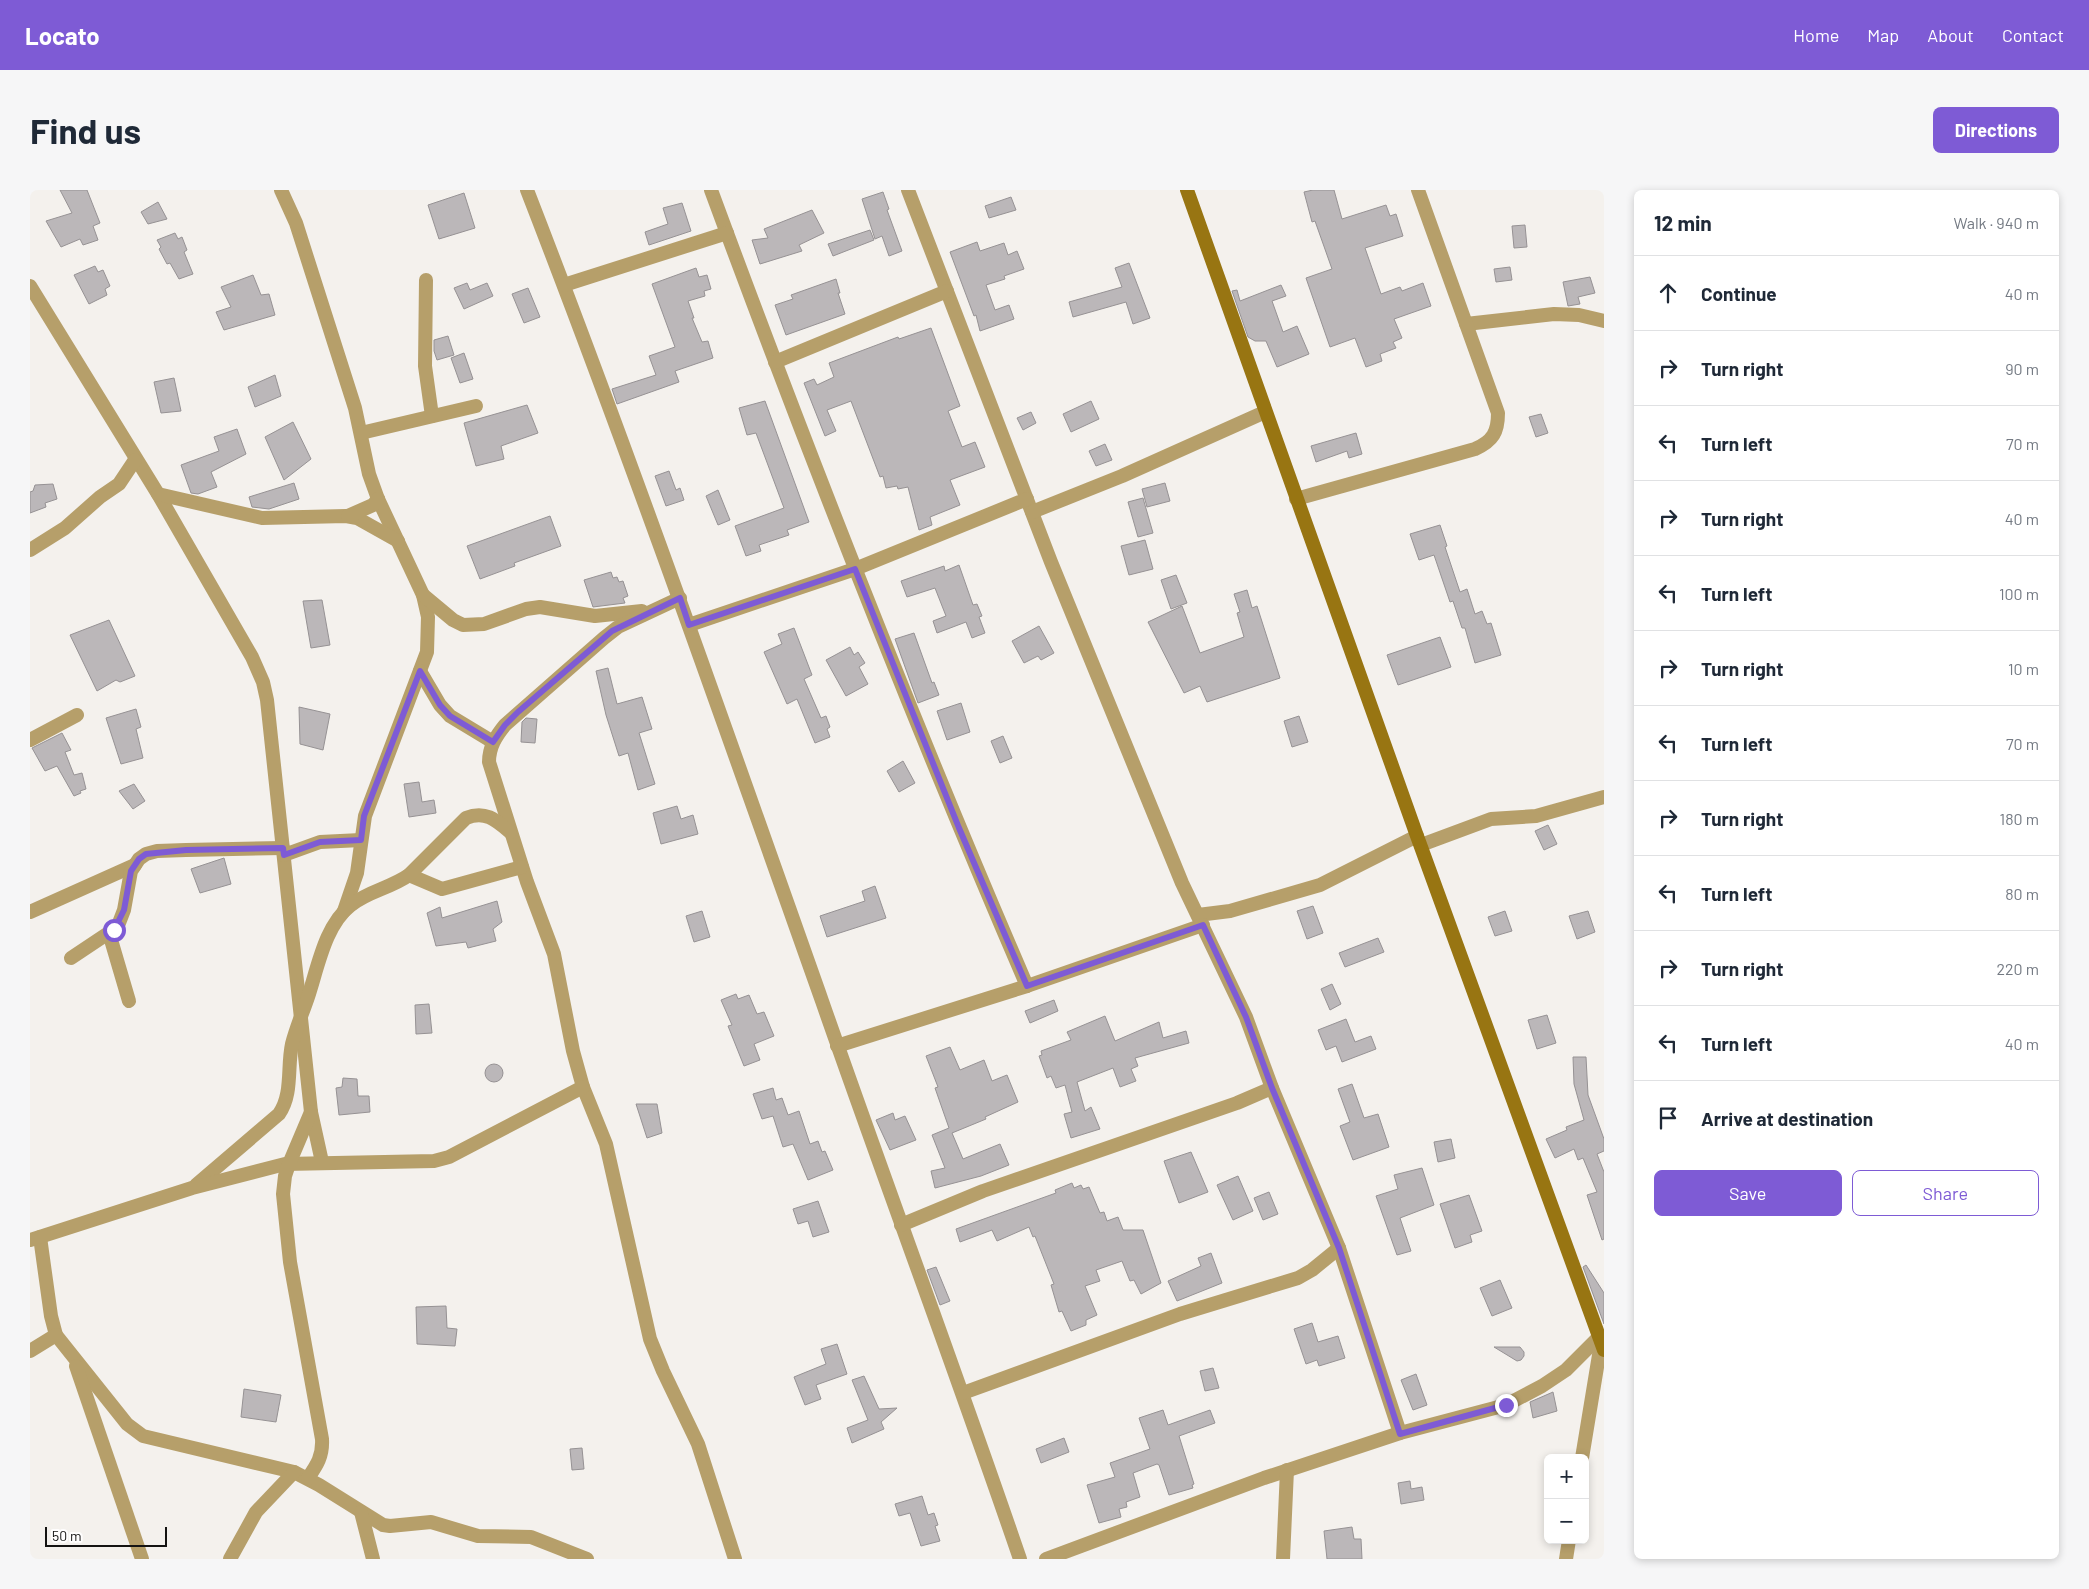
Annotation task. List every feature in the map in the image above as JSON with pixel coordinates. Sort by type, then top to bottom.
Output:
[{"type":"main road","points":[[1187,190],[1419,841],[1602,1343]]},
{"type":"street","points":[[192,1188],[279,1114],[283,1108],[287,1096],[292,1045],[328,937],[344,911],[357,873],[364,816],[427,652],[429,634],[428,617],[423,595],[378,499],[369,474],[356,408],[296,223],[281,190]]},
{"type":"street","points":[[527,190],[680,598],[837,1046],[963,1393],[1020,1559]]},
{"type":"street","points":[[711,190],[855,569],[959,828],[1027,986]]},
{"type":"street","points":[[908,190],[1029,506],[1182,883],[1246,1017],[1272,1088],[1339,1248],[1400,1434]]},
{"type":"street","points":[[1296,499],[1476,449],[1486,444],[1493,437],[1498,426],[1498,413],[1418,190]]},
{"type":"street","points":[[564,285],[727,233]]},
{"type":"street","points":[[426,280],[425,366],[432,416]]},
{"type":"street","points":[[30,286],[135,460],[158,494],[252,657],[263,682],[267,700],[311,1112],[322,1162]]},
{"type":"street","points":[[775,362],[947,291]]},
{"type":"street","points":[[1466,324],[1554,314],[1579,315],[1604,321]]},
{"type":"street","points":[[361,432],[476,406]]},
{"type":"street","points":[[689,625],[855,569],[1029,506],[1122,476],[1265,412]]},
{"type":"street","points":[[30,550],[65,528],[100,497],[119,484],[135,460]]},
{"type":"street","points":[[158,494],[262,518],[348,516],[357,518],[398,540]]},
{"type":"street","points":[[348,516],[373,505],[378,499]]},
{"type":"street","points":[[423,595],[453,620],[463,625],[484,624],[526,609],[540,607],[595,616],[653,610]]},
{"type":"street","points":[[680,598],[618,626],[518,712],[505,725],[493,742],[489,755],[490,769],[554,954],[573,1051],[583,1087],[606,1144],[650,1339],[698,1444],[735,1559]]},
{"type":"street","points":[[420,671],[440,705],[450,716],[493,742]]},
{"type":"street","points":[[30,740],[77,715]]},
{"type":"street","points":[[837,1046],[1027,986],[1200,920],[1320,885],[1419,841],[1491,820],[1536,816],[1604,797]]},
{"type":"street","points":[[344,911],[358,900],[399,882],[466,818],[474,815],[490,816],[511,832]]},
{"type":"street","points":[[30,912],[134,865],[146,854],[157,851],[283,851],[320,842],[361,840]]},
{"type":"street","points":[[72,958],[114,930],[122,917],[131,871],[134,865]]},
{"type":"street","points":[[408,875],[442,890],[522,866]]},
{"type":"street","points":[[109,933],[129,1001]]},
{"type":"street","points":[[583,1087],[449,1157],[434,1161],[288,1164],[192,1188],[35,1239],[56,1335],[128,1424],[143,1436],[294,1472],[308,1478],[376,1522],[390,1526],[431,1522],[478,1536],[531,1537],[587,1559]]},
{"type":"street","points":[[901,1225],[961,1199],[1237,1103],[1272,1088]]},
{"type":"street","points":[[308,1478],[319,1461],[323,1448],[285,1221],[283,1194],[288,1164],[311,1112]]},
{"type":"street","points":[[963,1393],[1180,1314],[1298,1278],[1312,1270],[1339,1248]]},
{"type":"street","points":[[30,1351],[56,1335]]},
{"type":"street","points":[[1046,1559],[1287,1470],[1400,1434],[1486,1411],[1522,1397],[1566,1370],[1602,1343]]},
{"type":"street","points":[[1583,1454],[1602,1343]]},
{"type":"street","points":[[73,1358],[142,1559]]},
{"type":"street","points":[[1283,1559],[1287,1470]]},
{"type":"street","points":[[230,1559],[256,1512],[294,1472]]},
{"type":"street","points":[[361,1512],[373,1559]]},
{"type":"street","points":[[1566,1559],[1568,1544]]},
{"type":"building","points":[[60,190],[87,190],[100,223],[93,226],[98,240],[83,245],[80,239],[61,247],[46,221],[72,213]]},
{"type":"building","points":[[1334,190],[1342,219],[1386,205],[1390,216],[1396,214],[1403,236],[1365,248],[1381,294],[1400,287],[1402,291],[1423,283],[1431,306],[1394,319],[1402,338],[1393,342],[1396,348],[1380,354],[1382,361],[1366,367],[1355,338],[1330,347],[1306,278],[1332,269],[1315,221],[1312,222],[1304,192]]},
{"type":"building","points":[[883,192],[889,209],[887,210],[902,251],[889,256],[882,236],[875,239],[862,199]]},
{"type":"building","points":[[464,193],[475,228],[439,239],[428,205]]},
{"type":"building","points":[[1011,197],[1016,210],[989,218],[985,206]]},
{"type":"building","points":[[158,202],[167,219],[148,224],[141,212]]},
{"type":"building","points":[[682,203],[691,231],[649,245],[645,232],[668,224],[663,208]]},
{"type":"building","points":[[812,210],[824,233],[799,245],[802,251],[760,264],[752,240],[768,238],[764,229]]},
{"type":"building","points":[[1525,225],[1527,247],[1514,248],[1512,226]]},
{"type":"building","points":[[870,230],[874,240],[833,256],[828,244]]},
{"type":"building","points":[[175,233],[178,239],[182,237],[187,250],[184,252],[193,274],[179,279],[170,263],[167,264],[159,249],[161,247],[157,240]]},
{"type":"building","points":[[977,242],[980,251],[1004,243],[1008,255],[1017,251],[1024,269],[1004,276],[1005,279],[986,285],[995,310],[1009,305],[1014,319],[980,331],[976,315],[974,316],[950,252]]},
{"type":"building","points":[[1129,263],[1150,318],[1133,324],[1126,302],[1073,317],[1069,302],[1122,287],[1115,268]]},
{"type":"building","points":[[95,266],[98,272],[103,270],[110,286],[105,289],[107,295],[89,304],[74,275]]},
{"type":"building","points":[[1510,267],[1512,280],[1496,282],[1494,269]]},
{"type":"building","points":[[696,268],[699,277],[707,275],[711,289],[704,291],[705,296],[688,301],[694,318],[692,318],[702,342],[708,341],[713,358],[675,371],[679,382],[617,404],[612,389],[656,375],[649,356],[675,347],[652,284]]},
{"type":"building","points":[[253,275],[261,295],[269,294],[275,315],[224,330],[216,312],[231,307],[221,287]]},
{"type":"building","points":[[1590,277],[1595,293],[1578,297],[1580,304],[1568,306],[1563,282]]},
{"type":"building","points":[[836,279],[840,293],[838,293],[845,314],[786,335],[775,305],[793,299],[791,295]]},
{"type":"building","points":[[467,283],[470,290],[487,283],[493,296],[464,309],[454,288]]},
{"type":"building","points":[[1281,285],[1286,296],[1272,301],[1283,332],[1297,326],[1309,354],[1277,367],[1266,341],[1255,341],[1248,337],[1232,291],[1237,290],[1240,301]]},
{"type":"building","points":[[528,288],[540,317],[524,323],[512,294]]},
{"type":"building","points":[[931,328],[960,406],[948,411],[962,447],[975,442],[985,467],[950,480],[960,505],[930,517],[932,525],[919,530],[908,487],[898,489],[897,486],[886,488],[883,476],[880,477],[851,401],[827,410],[836,431],[825,436],[804,383],[814,379],[817,385],[834,377],[829,363],[898,337],[899,339]]},
{"type":"building","points":[[448,336],[454,355],[437,360],[434,351],[434,340]]},
{"type":"building","points":[[464,353],[473,379],[460,383],[451,358]]},
{"type":"building","points":[[275,375],[281,396],[255,407],[248,387]]},
{"type":"building","points":[[174,378],[181,411],[161,413],[154,382]]},
{"type":"building","points":[[765,401],[809,522],[787,530],[789,535],[759,545],[761,551],[746,556],[735,526],[784,508],[756,433],[747,435],[739,408]]},
{"type":"building","points":[[1091,401],[1099,419],[1071,432],[1063,414]]},
{"type":"building","points":[[527,405],[538,433],[501,446],[504,459],[476,466],[464,423]]},
{"type":"building","points":[[1031,412],[1036,423],[1023,430],[1017,418]]},
{"type":"building","points":[[1541,414],[1548,433],[1536,437],[1529,417]]},
{"type":"building","points":[[293,422],[311,459],[284,480],[265,437]]},
{"type":"building","points":[[237,429],[246,454],[211,472],[217,487],[198,494],[191,493],[181,465],[219,451],[214,437]]},
{"type":"building","points":[[1356,433],[1362,454],[1349,458],[1347,451],[1316,462],[1311,446]]},
{"type":"building","points":[[1105,444],[1112,460],[1096,466],[1089,451]]},
{"type":"building","points":[[669,471],[676,490],[680,488],[684,500],[666,506],[655,476]]},
{"type":"building","points":[[294,483],[299,499],[269,509],[252,507],[249,497]]},
{"type":"building","points":[[1165,483],[1170,501],[1147,507],[1142,489]]},
{"type":"building","points":[[53,484],[57,499],[45,503],[46,507],[30,513],[30,492],[33,491],[35,485]]},
{"type":"building","points":[[718,490],[730,520],[718,525],[706,496]]},
{"type":"building","points":[[1143,498],[1153,533],[1138,537],[1128,502]]},
{"type":"building","points":[[550,516],[561,546],[514,563],[515,566],[480,579],[467,546]]},
{"type":"building","points":[[1440,525],[1447,546],[1445,547],[1460,592],[1467,589],[1475,614],[1482,611],[1487,624],[1491,623],[1501,655],[1475,663],[1465,628],[1462,628],[1453,601],[1450,602],[1434,555],[1419,560],[1410,534]]},
{"type":"building","points":[[1145,540],[1153,569],[1129,575],[1121,546]]},
{"type":"building","points":[[959,565],[973,605],[977,604],[982,616],[979,617],[985,633],[972,638],[966,622],[937,633],[933,621],[946,616],[935,588],[907,597],[901,581],[944,566],[945,571]]},
{"type":"building","points":[[611,572],[613,578],[617,577],[619,582],[623,581],[628,596],[623,598],[625,603],[593,607],[584,580]]},
{"type":"building","points":[[1176,575],[1187,603],[1171,609],[1161,580]]},
{"type":"building","points":[[1247,590],[1252,608],[1257,606],[1280,678],[1207,702],[1200,686],[1184,693],[1148,622],[1182,606],[1200,653],[1244,637],[1237,613],[1240,612],[1234,594]]},
{"type":"building","points":[[322,600],[330,645],[311,648],[303,601]]},
{"type":"building","points":[[109,620],[135,676],[120,682],[116,680],[97,691],[70,635]]},
{"type":"building","points":[[1039,626],[1054,653],[1041,660],[1038,656],[1024,663],[1012,641]]},
{"type":"building","points":[[794,628],[812,675],[804,679],[821,718],[826,716],[830,727],[827,729],[830,737],[815,743],[797,699],[787,704],[764,652],[782,644],[778,634]]},
{"type":"building","points":[[914,633],[932,683],[934,682],[939,695],[918,703],[895,639]]},
{"type":"building","points":[[1440,637],[1451,667],[1398,685],[1387,655]]},
{"type":"building","points":[[850,647],[854,655],[858,652],[865,663],[859,667],[868,684],[846,696],[826,660]]},
{"type":"building","points":[[608,668],[617,704],[642,697],[652,729],[639,733],[655,784],[638,790],[628,753],[619,756],[606,715],[596,671]]},
{"type":"building","points":[[961,703],[970,732],[947,740],[937,711]]},
{"type":"building","points":[[299,707],[330,714],[323,750],[300,744]]},
{"type":"building","points":[[136,709],[141,727],[136,729],[143,758],[121,764],[106,718]]},
{"type":"building","points":[[1299,716],[1308,742],[1292,747],[1284,721]]},
{"type":"building","points":[[526,718],[537,719],[535,743],[521,742],[522,722]]},
{"type":"building","points":[[62,733],[71,750],[65,752],[74,775],[82,773],[86,789],[74,796],[57,766],[45,771],[32,748]]},
{"type":"building","points":[[1003,736],[1012,758],[1000,763],[991,741]]},
{"type":"building","points":[[903,761],[915,783],[899,792],[887,771]]},
{"type":"building","points":[[419,782],[422,802],[434,800],[436,813],[409,817],[404,784]]},
{"type":"building","points":[[134,784],[145,801],[133,809],[119,791]]},
{"type":"building","points":[[677,806],[681,819],[693,815],[698,834],[661,844],[653,813]]},
{"type":"building","points":[[1548,825],[1557,844],[1544,850],[1535,831]]},
{"type":"building","points":[[224,858],[231,884],[200,893],[191,869]]},
{"type":"building","points":[[875,886],[886,918],[827,937],[820,916],[865,901],[862,891]]},
{"type":"building","points":[[497,901],[502,922],[493,929],[496,941],[468,948],[466,942],[436,946],[427,913],[440,907],[442,918]]},
{"type":"building","points":[[1313,906],[1323,933],[1307,939],[1297,911]]},
{"type":"building","points":[[702,911],[710,937],[694,942],[686,916]]},
{"type":"building","points":[[1505,911],[1512,931],[1495,936],[1488,917]]},
{"type":"building","points":[[1588,911],[1595,932],[1577,939],[1569,916]]},
{"type":"building","points":[[1378,938],[1384,952],[1345,967],[1339,953]]},
{"type":"building","points":[[1332,984],[1341,1004],[1330,1010],[1321,989]]},
{"type":"building","points":[[736,994],[738,999],[749,995],[757,1014],[764,1012],[774,1036],[754,1044],[760,1060],[744,1066],[728,1026],[732,1025],[721,1000]]},
{"type":"building","points":[[1054,1000],[1058,1011],[1030,1023],[1025,1011]]},
{"type":"building","points":[[429,1004],[432,1033],[416,1034],[415,1005]]},
{"type":"building","points":[[1547,1015],[1556,1043],[1537,1049],[1528,1020]]},
{"type":"building","points":[[1105,1016],[1115,1041],[1159,1022],[1163,1038],[1186,1031],[1189,1043],[1135,1058],[1138,1066],[1131,1069],[1136,1081],[1120,1087],[1113,1068],[1077,1082],[1085,1111],[1091,1107],[1100,1129],[1071,1138],[1064,1114],[1072,1112],[1065,1085],[1056,1088],[1051,1076],[1047,1078],[1039,1056],[1042,1055],[1041,1051],[1071,1040],[1067,1032]]},
{"type":"building","points":[[1346,1019],[1355,1042],[1371,1036],[1376,1049],[1342,1062],[1336,1046],[1326,1050],[1318,1030]]},
{"type":"building","points":[[950,1047],[960,1070],[984,1060],[992,1081],[1007,1075],[1018,1102],[985,1117],[986,1119],[952,1133],[963,1159],[1000,1144],[1009,1165],[981,1176],[935,1188],[931,1171],[945,1168],[932,1135],[949,1128],[935,1088],[938,1087],[926,1056]]},
{"type":"building","points":[[1573,1057],[1586,1057],[1588,1095],[1604,1139],[1604,1151],[1597,1154],[1604,1172],[1604,1239],[1602,1240],[1587,1195],[1597,1192],[1583,1158],[1578,1160],[1574,1149],[1555,1158],[1546,1139],[1567,1130],[1566,1127],[1584,1120],[1574,1084]]},
{"type":"building","points":[[494,1064],[500,1067],[503,1073],[500,1079],[494,1082],[488,1079],[485,1073],[488,1067]]},
{"type":"building","points":[[343,1078],[357,1079],[358,1096],[369,1096],[370,1112],[339,1115],[336,1088],[342,1087]]},
{"type":"building","points":[[1352,1084],[1364,1118],[1378,1114],[1389,1147],[1353,1160],[1340,1126],[1350,1122],[1338,1089]]},
{"type":"building","points":[[773,1088],[776,1100],[782,1098],[788,1115],[799,1111],[810,1144],[818,1141],[822,1152],[825,1151],[833,1170],[808,1180],[793,1144],[783,1147],[773,1116],[762,1119],[753,1094]]},
{"type":"building","points":[[636,1104],[657,1104],[662,1133],[647,1138]]},
{"type":"building","points":[[893,1113],[895,1120],[905,1116],[916,1140],[890,1150],[876,1120]]},
{"type":"building","points":[[1451,1139],[1455,1158],[1438,1162],[1434,1142]]},
{"type":"building","points":[[1191,1152],[1208,1192],[1179,1203],[1164,1161]]},
{"type":"building","points":[[1422,1168],[1434,1205],[1400,1218],[1411,1251],[1397,1255],[1376,1196],[1398,1189],[1394,1175]]},
{"type":"building","points":[[1238,1176],[1253,1211],[1233,1220],[1217,1185]]},
{"type":"building","points":[[1072,1183],[1074,1188],[1081,1185],[1083,1189],[1089,1187],[1100,1213],[1104,1212],[1107,1221],[1118,1217],[1123,1230],[1143,1230],[1161,1283],[1141,1294],[1134,1280],[1130,1281],[1122,1261],[1096,1270],[1100,1281],[1085,1286],[1097,1315],[1086,1320],[1086,1325],[1071,1331],[1062,1311],[1059,1312],[1051,1285],[1054,1284],[1035,1236],[1033,1237],[1029,1227],[997,1241],[992,1230],[960,1242],[956,1229],[1056,1193],[1055,1190]]},
{"type":"building","points":[[1269,1192],[1278,1214],[1263,1220],[1254,1198]]},
{"type":"building","points":[[1469,1195],[1482,1231],[1470,1235],[1472,1242],[1455,1248],[1440,1204]]},
{"type":"building","points":[[818,1201],[829,1232],[813,1237],[808,1221],[798,1224],[793,1209]]},
{"type":"building","points":[[1211,1253],[1222,1283],[1177,1301],[1168,1281],[1201,1266],[1198,1258]]},
{"type":"building","points":[[1586,1265],[1604,1293],[1604,1324],[1583,1267]]},
{"type":"building","points":[[936,1267],[950,1301],[940,1305],[927,1270]]},
{"type":"building","points":[[1500,1280],[1512,1308],[1492,1316],[1480,1288]]},
{"type":"building","points":[[446,1306],[447,1328],[457,1329],[455,1346],[417,1344],[416,1307]]},
{"type":"building","points":[[1312,1323],[1318,1342],[1338,1336],[1345,1358],[1319,1366],[1317,1360],[1306,1364],[1294,1329]]},
{"type":"building","points":[[837,1344],[847,1374],[816,1385],[821,1399],[805,1405],[794,1377],[826,1364],[821,1349]]},
{"type":"building","points":[[1494,1347],[1520,1347],[1524,1352],[1524,1356],[1521,1360],[1517,1361]]},
{"type":"building","points":[[1213,1368],[1219,1388],[1205,1391],[1200,1371]]},
{"type":"building","points":[[1416,1374],[1427,1405],[1413,1410],[1401,1380]]},
{"type":"building","points":[[864,1376],[879,1409],[897,1408],[881,1422],[884,1429],[852,1443],[847,1428],[868,1420],[852,1380]]},
{"type":"building","points":[[244,1389],[281,1395],[276,1422],[241,1417]]},
{"type":"building","points":[[1553,1392],[1557,1411],[1533,1418],[1530,1402]]},
{"type":"building","points":[[1163,1410],[1168,1425],[1210,1410],[1215,1423],[1179,1436],[1194,1484],[1192,1485],[1193,1488],[1169,1495],[1159,1465],[1157,1464],[1133,1473],[1140,1497],[1126,1502],[1127,1507],[1119,1509],[1121,1517],[1099,1523],[1087,1485],[1115,1477],[1110,1463],[1150,1449],[1139,1418]]},
{"type":"building","points":[[1064,1438],[1069,1452],[1041,1463],[1036,1449]]},
{"type":"building","points":[[582,1448],[584,1469],[572,1470],[570,1449]]},
{"type":"building","points":[[1410,1481],[1411,1489],[1422,1487],[1424,1500],[1401,1504],[1398,1483]]},
{"type":"building","points":[[922,1496],[928,1515],[934,1513],[938,1525],[935,1526],[940,1541],[921,1546],[910,1513],[899,1516],[895,1504]]},
{"type":"building","points":[[1352,1527],[1354,1539],[1361,1539],[1362,1559],[1327,1559],[1324,1531]]},
{"type":"route","points":[[114,930],[122,917],[131,871],[139,859],[146,854],[157,851],[283,848],[284,855],[320,842],[361,840],[364,816],[420,671],[440,705],[450,716],[493,742],[505,725],[518,712],[618,626],[680,598],[689,625],[855,569],[959,828],[1027,986],[1203,925],[1246,1017],[1272,1088],[1339,1248],[1400,1434],[1506,1405]]}]
